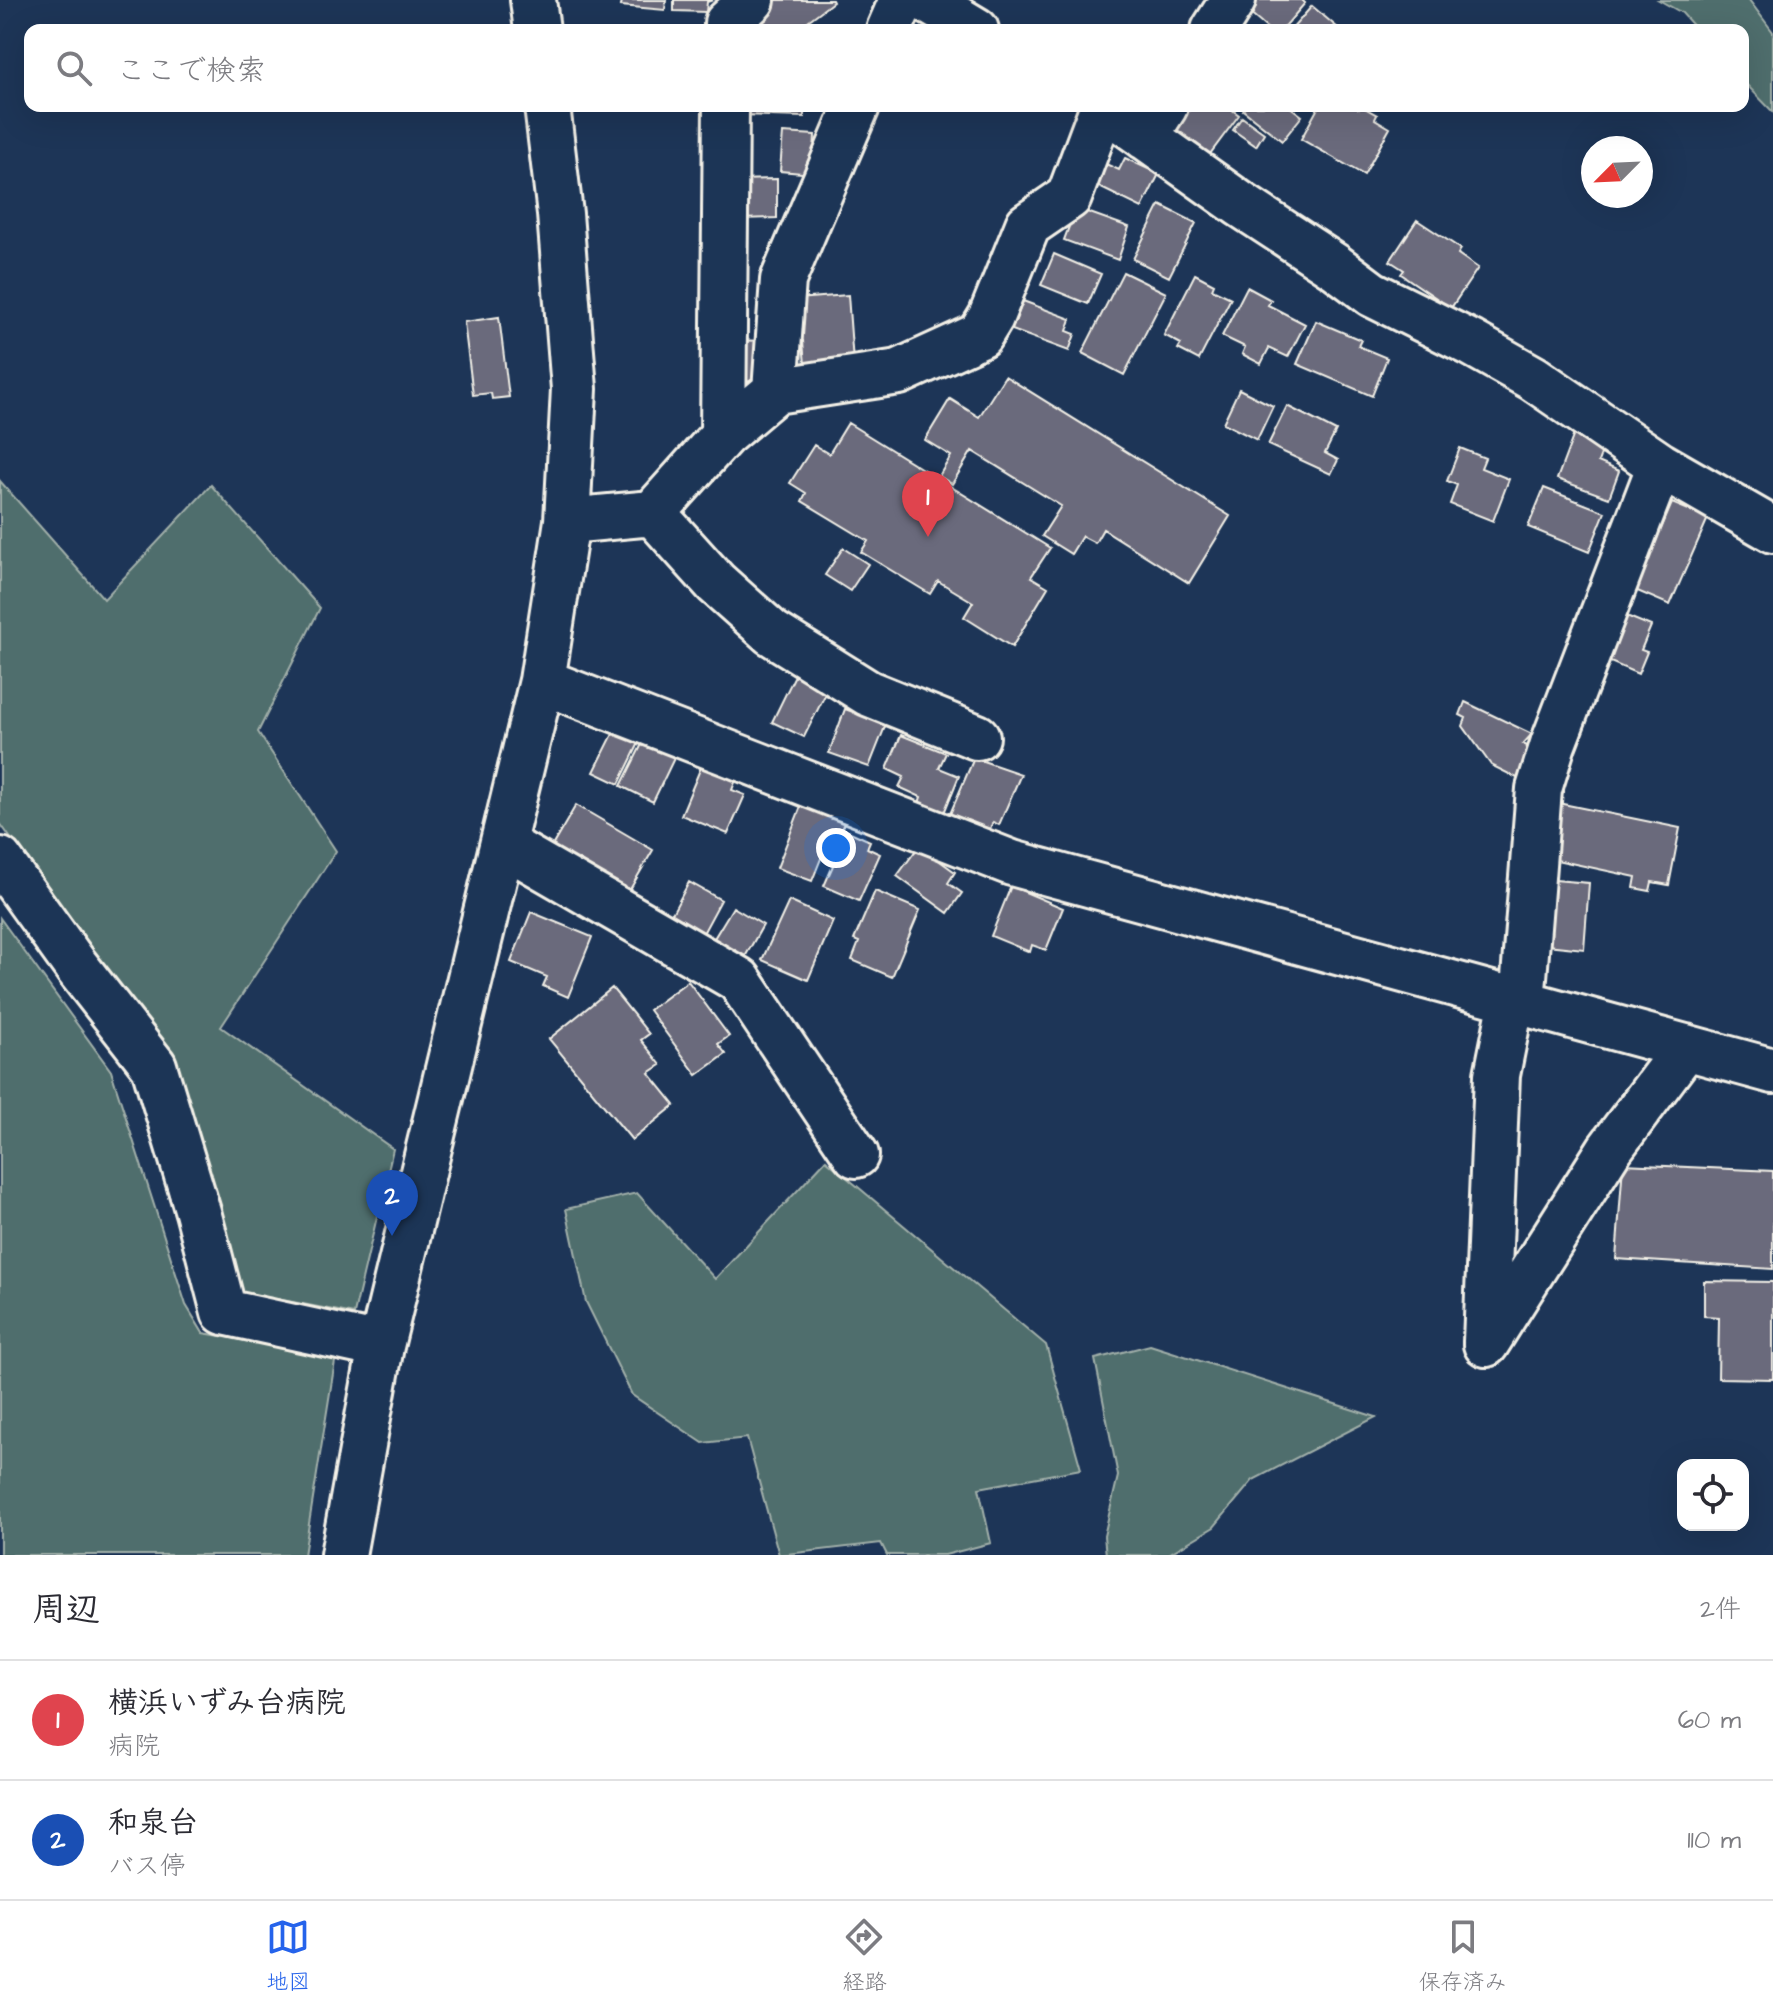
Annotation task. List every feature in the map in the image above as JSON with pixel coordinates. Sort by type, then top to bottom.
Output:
[{"type":"street","points":[[533,0],[536,24]]},
{"type":"street","points":[[727,24],[752,0]]},
{"type":"street","points":[[892,24],[902,0]]},
{"type":"street","points":[[926,0],[966,24]]},
{"type":"street","points":[[1218,24],[1233,0]]},
{"type":"street","points":[[343,1555],[381,1346],[542,681],[567,521],[574,389],[560,214],[548,112]]},
{"type":"street","points":[[723,435],[726,112]]},
{"type":"street","points":[[775,391],[783,280],[854,112]]},
{"type":"street","points":[[567,521],[653,513],[723,435],[775,391],[899,372],[980,335],[991,317],[1028,225],[1069,197],[1100,112]]},
{"type":"street","points":[[1122,112],[1155,122],[1240,204],[1372,294],[1533,378],[1660,465],[1773,530]]},
{"type":"street","points":[[1660,465],[1553,744],[1539,789],[1517,1002],[1497,1075],[1486,1344],[1609,1150],[1686,1047]]},
{"type":"street","points":[[653,513],[716,583],[772,633],[868,693],[977,737]]},
{"type":"street","points":[[542,681],[1012,863],[1773,1071]]},
{"type":"street","points":[[503,844],[739,980],[856,1155]]},
{"type":"street","points":[[0,860],[76,966],[154,1066],[194,1197],[224,1312],[381,1346]]},
{"type":"green space","points":[[1659,0],[1749,0],[1773,32],[1773,112],[1749,87],[1749,24],[1692,24],[1682,13]]},
{"type":"green space","points":[[0,481],[104,599],[211,485],[320,608],[258,732],[336,851],[221,1027],[393,1149],[354,1314],[241,1292],[118,991],[0,823]]},
{"type":"green space","points":[[0,918],[111,1071],[186,1305],[203,1333],[336,1355],[304,1555],[0,1555]]},
{"type":"green space","points":[[826,1160],[1046,1345],[1081,1469],[979,1488],[991,1543],[945,1555],[887,1555],[881,1543],[779,1555],[747,1438],[703,1443],[632,1395],[586,1302],[566,1209],[637,1193],[715,1279]]},
{"type":"green space","points":[[1150,1345],[1376,1417],[1253,1480],[1214,1527],[1167,1555],[1106,1555],[1104,1536],[1118,1476],[1095,1359]]},
{"type":"building","points":[[622,0],[666,0],[665,10],[621,6]]},
{"type":"building","points":[[674,0],[713,0],[707,2],[706,12],[674,11]]},
{"type":"building","points":[[763,0],[833,2],[804,24],[749,24]]},
{"type":"building","points":[[1258,0],[1302,0],[1305,3],[1287,24],[1262,24],[1248,12]]},
{"type":"building","points":[[1312,6],[1333,24],[1296,24]]},
{"type":"building","points":[[740,112],[804,112],[804,117],[740,115]]},
{"type":"building","points":[[1184,112],[1235,112],[1239,115],[1207,158],[1170,131]]},
{"type":"building","points":[[1246,112],[1297,112],[1302,116],[1282,141]]},
{"type":"building","points":[[1316,112],[1372,112],[1377,115],[1375,119],[1390,128],[1364,175],[1301,139]]},
{"type":"building","points":[[1242,117],[1264,133],[1256,146],[1233,130]]},
{"type":"building","points":[[783,133],[815,135],[813,174],[780,171]]},
{"type":"building","points":[[1125,158],[1159,174],[1142,208],[1095,185],[1106,164],[1119,170]]},
{"type":"building","points":[[777,179],[777,218],[739,219],[738,180]]},
{"type":"building","points":[[1160,205],[1196,223],[1169,277],[1133,259]]},
{"type":"building","points":[[1076,208],[1129,227],[1118,260],[1064,240]]},
{"type":"building","points":[[1417,220],[1461,249],[1458,254],[1478,268],[1451,308],[1401,274],[1404,270],[1390,261]]},
{"type":"building","points":[[1054,254],[1101,274],[1088,304],[1041,285]]},
{"type":"building","points":[[1123,272],[1166,293],[1124,375],[1082,353]]},
{"type":"building","points":[[1195,274],[1214,284],[1212,289],[1231,298],[1199,360],[1178,349],[1181,344],[1164,335]]},
{"type":"building","points":[[1247,287],[1271,300],[1268,305],[1305,324],[1288,357],[1269,348],[1261,364],[1242,354],[1245,347],[1222,336]]},
{"type":"building","points":[[848,295],[853,362],[805,365],[803,341],[799,341],[796,299]]},
{"type":"building","points":[[1023,301],[1071,319],[1067,331],[1075,334],[1069,351],[1012,330]]},
{"type":"building","points":[[499,317],[509,397],[492,399],[491,393],[473,395],[464,322]]},
{"type":"building","points":[[1316,321],[1361,340],[1358,346],[1387,358],[1372,396],[1297,364]]},
{"type":"building","points":[[733,340],[764,341],[762,382],[731,381]]},
{"type":"building","points":[[1005,376],[1230,516],[1189,583],[1103,529],[1095,543],[1082,536],[1071,554],[1042,536],[1061,506],[972,451],[952,484],[939,476],[951,456],[925,440],[950,399],[979,417]]},
{"type":"building","points":[[1239,389],[1273,406],[1257,440],[1223,423]]},
{"type":"building","points":[[1287,406],[1336,431],[1325,453],[1338,460],[1331,474],[1268,445]]},
{"type":"building","points":[[848,423],[1050,548],[1031,577],[1048,587],[1012,647],[964,617],[973,602],[938,581],[930,594],[861,552],[868,541],[802,501],[806,493],[790,483],[814,445],[829,454]]},
{"type":"building","points":[[1574,434],[1604,446],[1598,462],[1619,471],[1609,498],[1557,479]]},
{"type":"building","points":[[1460,448],[1485,458],[1481,468],[1509,479],[1493,521],[1450,504],[1457,485],[1447,481]]},
{"type":"building","points":[[1544,488],[1605,512],[1589,552],[1528,527]]},
{"type":"building","points":[[1672,503],[1708,518],[1670,605],[1635,590]]},
{"type":"building","points":[[843,548],[868,564],[850,591],[825,575]]},
{"type":"building","points":[[1619,613],[1651,626],[1641,650],[1647,652],[1638,674],[1601,658]]},
{"type":"building","points":[[795,675],[827,691],[804,737],[772,722]]},
{"type":"building","points":[[1465,702],[1532,734],[1523,744],[1531,748],[1525,757],[1534,762],[1523,781],[1491,765],[1463,726],[1466,718],[1460,715]]},
{"type":"building","points":[[845,709],[886,724],[869,767],[829,753]]},
{"type":"building","points":[[617,726],[641,739],[619,784],[594,772]]},
{"type":"building","points":[[901,735],[946,753],[939,768],[959,776],[944,813],[919,803],[921,797],[899,787],[904,777],[887,769]]},
{"type":"building","points":[[645,738],[676,754],[653,802],[621,786]]},
{"type":"building","points":[[974,758],[1021,774],[999,825],[993,822],[989,831],[950,814]]},
{"type":"building","points":[[713,761],[739,772],[732,790],[745,795],[728,834],[681,815],[701,767],[709,770]]},
{"type":"building","points":[[803,801],[846,818],[835,844],[828,841],[812,881],[777,868]]},
{"type":"building","points":[[1558,803],[1680,828],[1669,885],[1652,882],[1650,891],[1634,888],[1636,877],[1547,858]]},
{"type":"building","points":[[576,805],[653,850],[625,898],[548,853]]},
{"type":"building","points":[[848,831],[870,841],[867,848],[880,854],[859,901],[824,886]]},
{"type":"building","points":[[919,846],[955,872],[948,883],[962,893],[948,913],[897,876]]},
{"type":"building","points":[[1543,879],[1589,883],[1584,949],[1537,944]]},
{"type":"building","points":[[689,882],[721,900],[700,939],[668,921]]},
{"type":"building","points":[[1011,886],[1063,908],[1046,950],[1032,945],[1030,952],[991,936]]},
{"type":"building","points":[[875,891],[920,910],[892,977],[852,960],[859,942],[854,940]]},
{"type":"building","points":[[789,901],[833,921],[808,980],[762,960]]},
{"type":"building","points":[[733,907],[763,925],[741,964],[710,945]]},
{"type":"building","points":[[531,912],[592,937],[568,997],[543,986],[547,977],[511,962]]},
{"type":"building","points":[[688,981],[729,1036],[718,1044],[726,1054],[697,1075],[649,1010]]},
{"type":"building","points":[[612,988],[649,1034],[641,1040],[661,1065],[649,1073],[675,1105],[632,1140],[549,1039]]},
{"type":"building","points":[[1623,1164],[1773,1171],[1773,1269],[1616,1259]]},
{"type":"building","points":[[1704,1281],[1773,1282],[1773,1379],[1718,1378],[1719,1317],[1704,1316]]},
{"type":"place","name":"横浜いずみ台病院","points":[[928,537]]},
{"type":"place","name":"和泉台","points":[[392,1236]]}]
